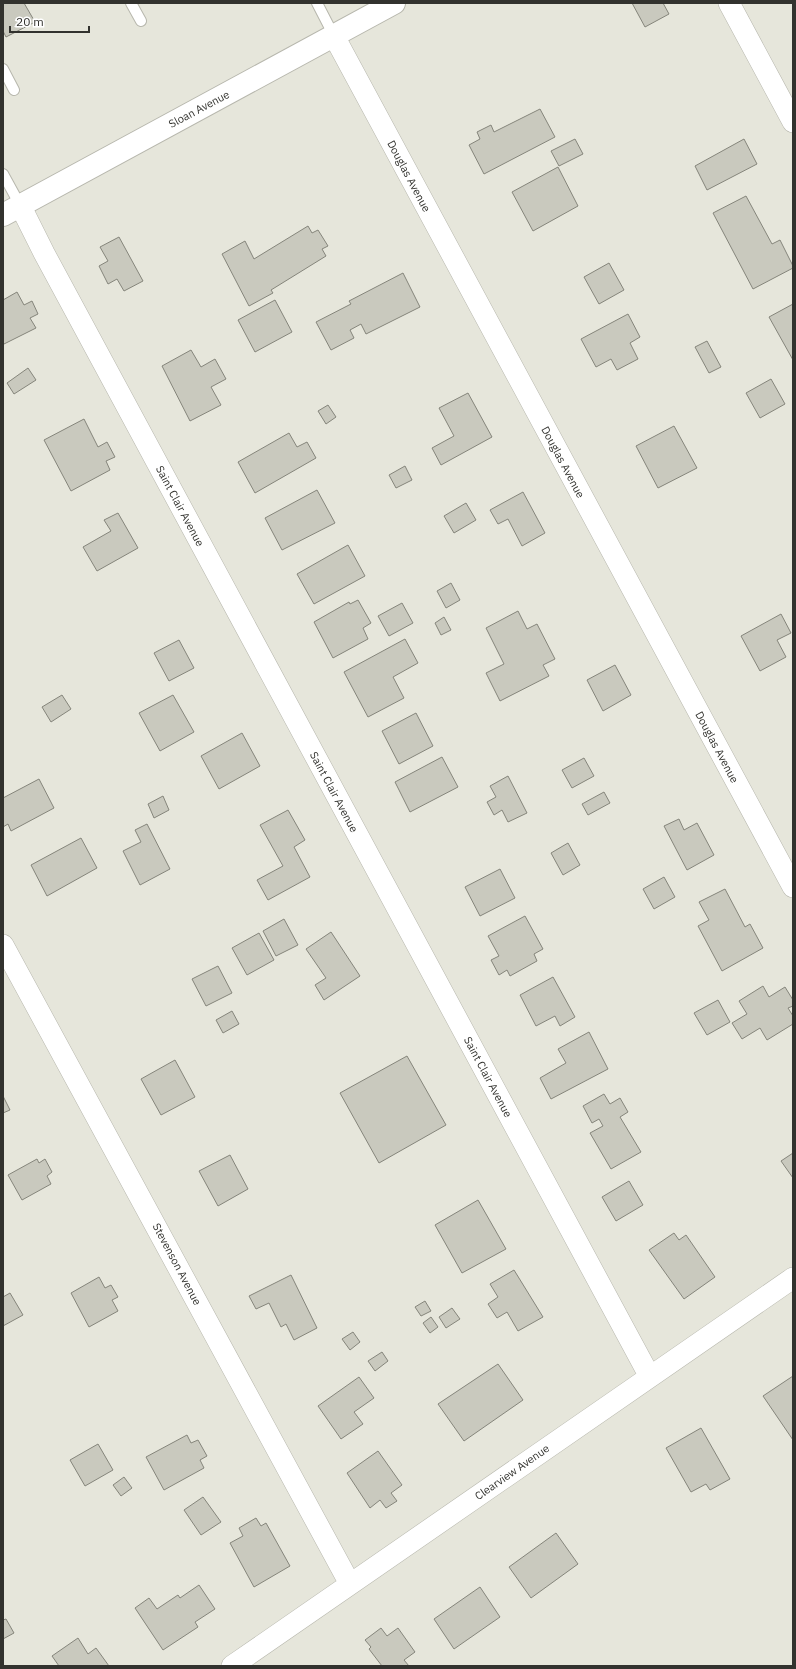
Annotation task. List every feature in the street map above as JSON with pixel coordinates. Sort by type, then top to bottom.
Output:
[{"type":"main road","name":"Sloan Avenue","points":[[12,210],[394,3]]},
{"type":"street","points":[[729,3],[793,122]]},
{"type":"street","name":"Douglas Avenue","points":[[334,36],[793,887]]},
{"type":"street","name":"Saint Clair Avenue","points":[[12,210],[52,267],[650,1377]]},
{"type":"street","name":"Stevenson Avenue","points":[[3,945],[350,1584]]},
{"type":"street","name":"Clearview Avenue","points":[[232,1666],[793,1278]]},
{"type":"lane","points":[[131,3],[141,21]]},
{"type":"lane","points":[[317,3],[334,36]]},
{"type":"lane","points":[[3,69],[14,90]]},
{"type":"lane","points":[[3,174],[12,210]]},
{"type":"building","points":[[3,3],[24,3],[35,22],[6,37],[3,31]]},
{"type":"building","points":[[632,3],[663,3],[669,14],[645,27]]},
{"type":"building","points":[[540,109],[555,137],[484,174],[469,145],[480,139],[477,132],[491,125],[494,132]]},
{"type":"building","points":[[575,139],[583,154],[559,166],[551,151]]},
{"type":"building","points":[[744,139],[757,164],[707,190],[695,166]]},
{"type":"building","points":[[558,167],[578,206],[533,231],[512,192]]},
{"type":"building","points":[[746,196],[772,244],[780,240],[793,266],[793,268],[753,289],[713,213]]},
{"type":"building","points":[[308,226],[312,233],[318,230],[328,246],[322,249],[326,256],[271,290],[273,293],[249,306],[222,254],[245,241],[254,259]]},
{"type":"building","points":[[119,237],[143,281],[124,291],[117,279],[108,284],[99,266],[108,261],[100,247]]},
{"type":"building","points":[[609,263],[624,290],[599,304],[584,277]]},
{"type":"building","points":[[403,273],[420,307],[366,334],[361,324],[350,330],[354,338],[331,350],[316,322],[351,304],[349,301]]},
{"type":"building","points":[[17,292],[24,305],[32,301],[38,314],[30,318],[36,328],[4,344],[3,300]]},
{"type":"building","points":[[275,300],[292,332],[255,352],[238,320]]},
{"type":"building","points":[[793,304],[793,360],[769,317]]},
{"type":"building","points":[[628,314],[640,337],[630,343],[638,359],[617,370],[611,359],[596,367],[581,339]]},
{"type":"building","points":[[707,341],[721,367],[709,373],[695,347]]},
{"type":"building","points":[[191,350],[201,367],[215,359],[226,379],[211,387],[221,405],[190,421],[162,366]]},
{"type":"building","points":[[28,368],[36,380],[14,394],[7,383]]},
{"type":"building","points":[[771,379],[785,404],[760,418],[746,393]]},
{"type":"building","points":[[468,393],[492,437],[441,465],[432,448],[454,436],[439,408]]},
{"type":"building","points":[[328,405],[336,417],[326,424],[318,411]]},
{"type":"building","points":[[84,419],[98,447],[107,442],[115,457],[106,461],[110,470],[71,491],[44,440]]},
{"type":"building","points":[[674,426],[697,468],[658,488],[636,446]]},
{"type":"building","points":[[289,433],[297,447],[307,442],[316,458],[255,493],[238,462]]},
{"type":"building","points":[[405,466],[412,480],[396,488],[389,475]]},
{"type":"building","points":[[317,490],[335,523],[282,550],[265,518]]},
{"type":"building","points":[[523,492],[545,533],[522,546],[508,519],[498,524],[490,510]]},
{"type":"building","points":[[466,503],[476,520],[454,533],[444,516]]},
{"type":"building","points":[[118,513],[138,548],[97,571],[83,547],[111,531],[104,520]]},
{"type":"building","points":[[348,545],[365,576],[314,604],[297,574]]},
{"type":"building","points":[[451,583],[460,600],[446,608],[437,591]]},
{"type":"building","points":[[358,600],[371,623],[363,628],[368,639],[333,658],[314,622],[349,602],[350,604]]},
{"type":"building","points":[[402,603],[413,623],[389,636],[378,616]]},
{"type":"building","points":[[518,611],[527,629],[537,624],[555,659],[543,665],[549,676],[500,701],[486,673],[504,664],[486,628]]},
{"type":"building","points":[[781,614],[791,633],[777,640],[786,657],[760,671],[741,636]]},
{"type":"building","points":[[444,617],[451,630],[441,635],[435,623]]},
{"type":"building","points":[[405,639],[418,663],[393,677],[404,698],[368,717],[344,672]]},
{"type":"building","points":[[179,640],[194,668],[169,681],[154,653]]},
{"type":"building","points":[[615,665],[631,695],[603,711],[587,680]]},
{"type":"building","points":[[62,695],[71,709],[51,722],[42,707]]},
{"type":"building","points":[[173,695],[194,732],[160,751],[139,713]]},
{"type":"building","points":[[416,713],[433,746],[399,764],[382,731]]},
{"type":"building","points":[[242,733],[260,766],[219,789],[201,756]]},
{"type":"building","points":[[442,757],[458,787],[410,812],[395,782]]},
{"type":"building","points":[[584,758],[594,776],[572,788],[562,770]]},
{"type":"building","points":[[508,776],[527,813],[508,822],[502,810],[494,815],[487,802],[496,797],[490,786]]},
{"type":"building","points":[[39,779],[54,808],[11,831],[8,824],[3,827],[3,798]]},
{"type":"building","points":[[604,792],[610,803],[588,815],[582,804]]},
{"type":"building","points":[[163,796],[169,810],[154,818],[148,804]]},
{"type":"building","points":[[288,810],[305,840],[294,847],[310,877],[268,900],[257,880],[283,866],[260,825]]},
{"type":"building","points":[[679,819],[684,830],[697,823],[714,855],[687,870],[664,826]]},
{"type":"building","points":[[147,824],[170,869],[140,885],[123,851],[141,842],[135,830]]},
{"type":"building","points":[[81,838],[97,868],[47,896],[31,865]]},
{"type":"building","points":[[568,843],[580,865],[563,875],[551,853]]},
{"type":"building","points":[[500,869],[515,898],[480,916],[465,887]]},
{"type":"building","points":[[664,877],[675,897],[654,909],[643,889]]},
{"type":"building","points":[[725,889],[745,927],[750,924],[763,948],[722,971],[698,926],[709,920],[699,902]]},
{"type":"building","points":[[525,916],[543,949],[534,954],[537,961],[510,976],[507,970],[499,975],[491,960],[499,956],[488,936]]},
{"type":"building","points":[[284,919],[298,945],[276,956],[263,931]]},
{"type":"building","points":[[331,932],[360,976],[324,1000],[315,985],[326,978],[306,949]]},
{"type":"building","points":[[259,933],[274,960],[247,975],[232,948]]},
{"type":"building","points":[[218,966],[232,993],[206,1006],[192,979]]},
{"type":"building","points":[[553,977],[575,1017],[560,1026],[555,1016],[536,1026],[520,995]]},
{"type":"building","points":[[763,986],[769,997],[785,987],[793,1000],[793,1006],[788,1008],[793,1016],[793,1024],[767,1040],[760,1028],[742,1039],[732,1023],[747,1014],[739,1001]]},
{"type":"building","points":[[718,1000],[730,1022],[707,1035],[694,1013]]},
{"type":"building","points":[[232,1011],[239,1024],[223,1033],[216,1020]]},
{"type":"building","points":[[589,1032],[608,1069],[551,1099],[540,1078],[566,1063],[558,1049]]},
{"type":"building","points":[[407,1056],[446,1125],[379,1163],[340,1093]]},
{"type":"building","points":[[175,1060],[195,1097],[161,1115],[141,1079]]},
{"type":"building","points":[[604,1094],[610,1104],[620,1098],[628,1112],[620,1117],[641,1152],[611,1169],[590,1133],[603,1126],[599,1119],[592,1123],[583,1106]]},
{"type":"building","points":[[3,1096],[10,1110],[3,1113]]},
{"type":"building","points":[[793,1153],[793,1178],[781,1161]]},
{"type":"building","points":[[230,1155],[248,1189],[218,1206],[199,1171]]},
{"type":"building","points":[[37,1159],[39,1163],[45,1159],[52,1172],[47,1176],[51,1184],[22,1200],[8,1175]]},
{"type":"building","points":[[629,1181],[643,1205],[616,1221],[602,1197]]},
{"type":"building","points":[[478,1200],[506,1249],[462,1273],[435,1225]]},
{"type":"building","points":[[674,1233],[679,1240],[686,1235],[715,1277],[684,1299],[649,1250]]},
{"type":"building","points":[[514,1270],[543,1317],[518,1331],[507,1312],[497,1318],[488,1304],[498,1297],[490,1284]]},
{"type":"building","points":[[291,1275],[317,1328],[294,1340],[286,1324],[281,1327],[269,1303],[256,1309],[249,1296]]},
{"type":"building","points":[[99,1277],[105,1288],[111,1285],[118,1297],[112,1300],[118,1311],[89,1327],[71,1293]]},
{"type":"building","points":[[10,1293],[23,1315],[3,1326],[3,1297]]},
{"type":"building","points":[[425,1301],[431,1311],[421,1316],[415,1307]]},
{"type":"building","points":[[452,1308],[460,1319],[446,1328],[439,1317]]},
{"type":"building","points":[[431,1317],[438,1327],[430,1333],[423,1323]]},
{"type":"building","points":[[353,1332],[360,1342],[350,1350],[342,1339]]},
{"type":"building","points":[[382,1352],[388,1361],[375,1371],[368,1361]]},
{"type":"building","points":[[498,1364],[523,1400],[464,1441],[438,1404]]},
{"type":"building","points":[[793,1376],[793,1440],[763,1396]]},
{"type":"building","points":[[359,1377],[374,1398],[354,1412],[363,1424],[341,1439],[318,1406]]},
{"type":"building","points":[[701,1428],[730,1479],[710,1490],[706,1484],[691,1492],[666,1448]]},
{"type":"building","points":[[187,1435],[191,1443],[198,1440],[207,1456],[200,1460],[204,1468],[164,1490],[146,1457]]},
{"type":"building","points":[[98,1444],[113,1470],[85,1486],[70,1460]]},
{"type":"building","points":[[378,1451],[402,1485],[391,1493],[397,1501],[386,1508],[380,1500],[370,1508],[347,1473]]},
{"type":"building","points":[[124,1477],[132,1488],[121,1496],[113,1485]]},
{"type":"building","points":[[203,1497],[221,1522],[201,1535],[184,1510]]},
{"type":"building","points":[[256,1518],[261,1526],[266,1523],[290,1566],[254,1587],[230,1543],[243,1536],[239,1528]]},
{"type":"building","points":[[556,1533],[578,1564],[531,1598],[509,1567]]},
{"type":"building","points":[[199,1585],[215,1609],[195,1622],[198,1627],[163,1650],[135,1608],[149,1598],[157,1609],[178,1595],[180,1598]]},
{"type":"building","points":[[480,1587],[500,1617],[454,1649],[434,1619]]},
{"type":"building","points":[[6,1619],[14,1633],[3,1639],[3,1620]]},
{"type":"building","points":[[381,1628],[387,1636],[398,1628],[415,1652],[404,1660],[409,1666],[382,1666],[369,1649],[371,1647],[365,1640]]},
{"type":"building","points":[[78,1638],[88,1654],[96,1648],[109,1666],[59,1666],[52,1656]]}]
